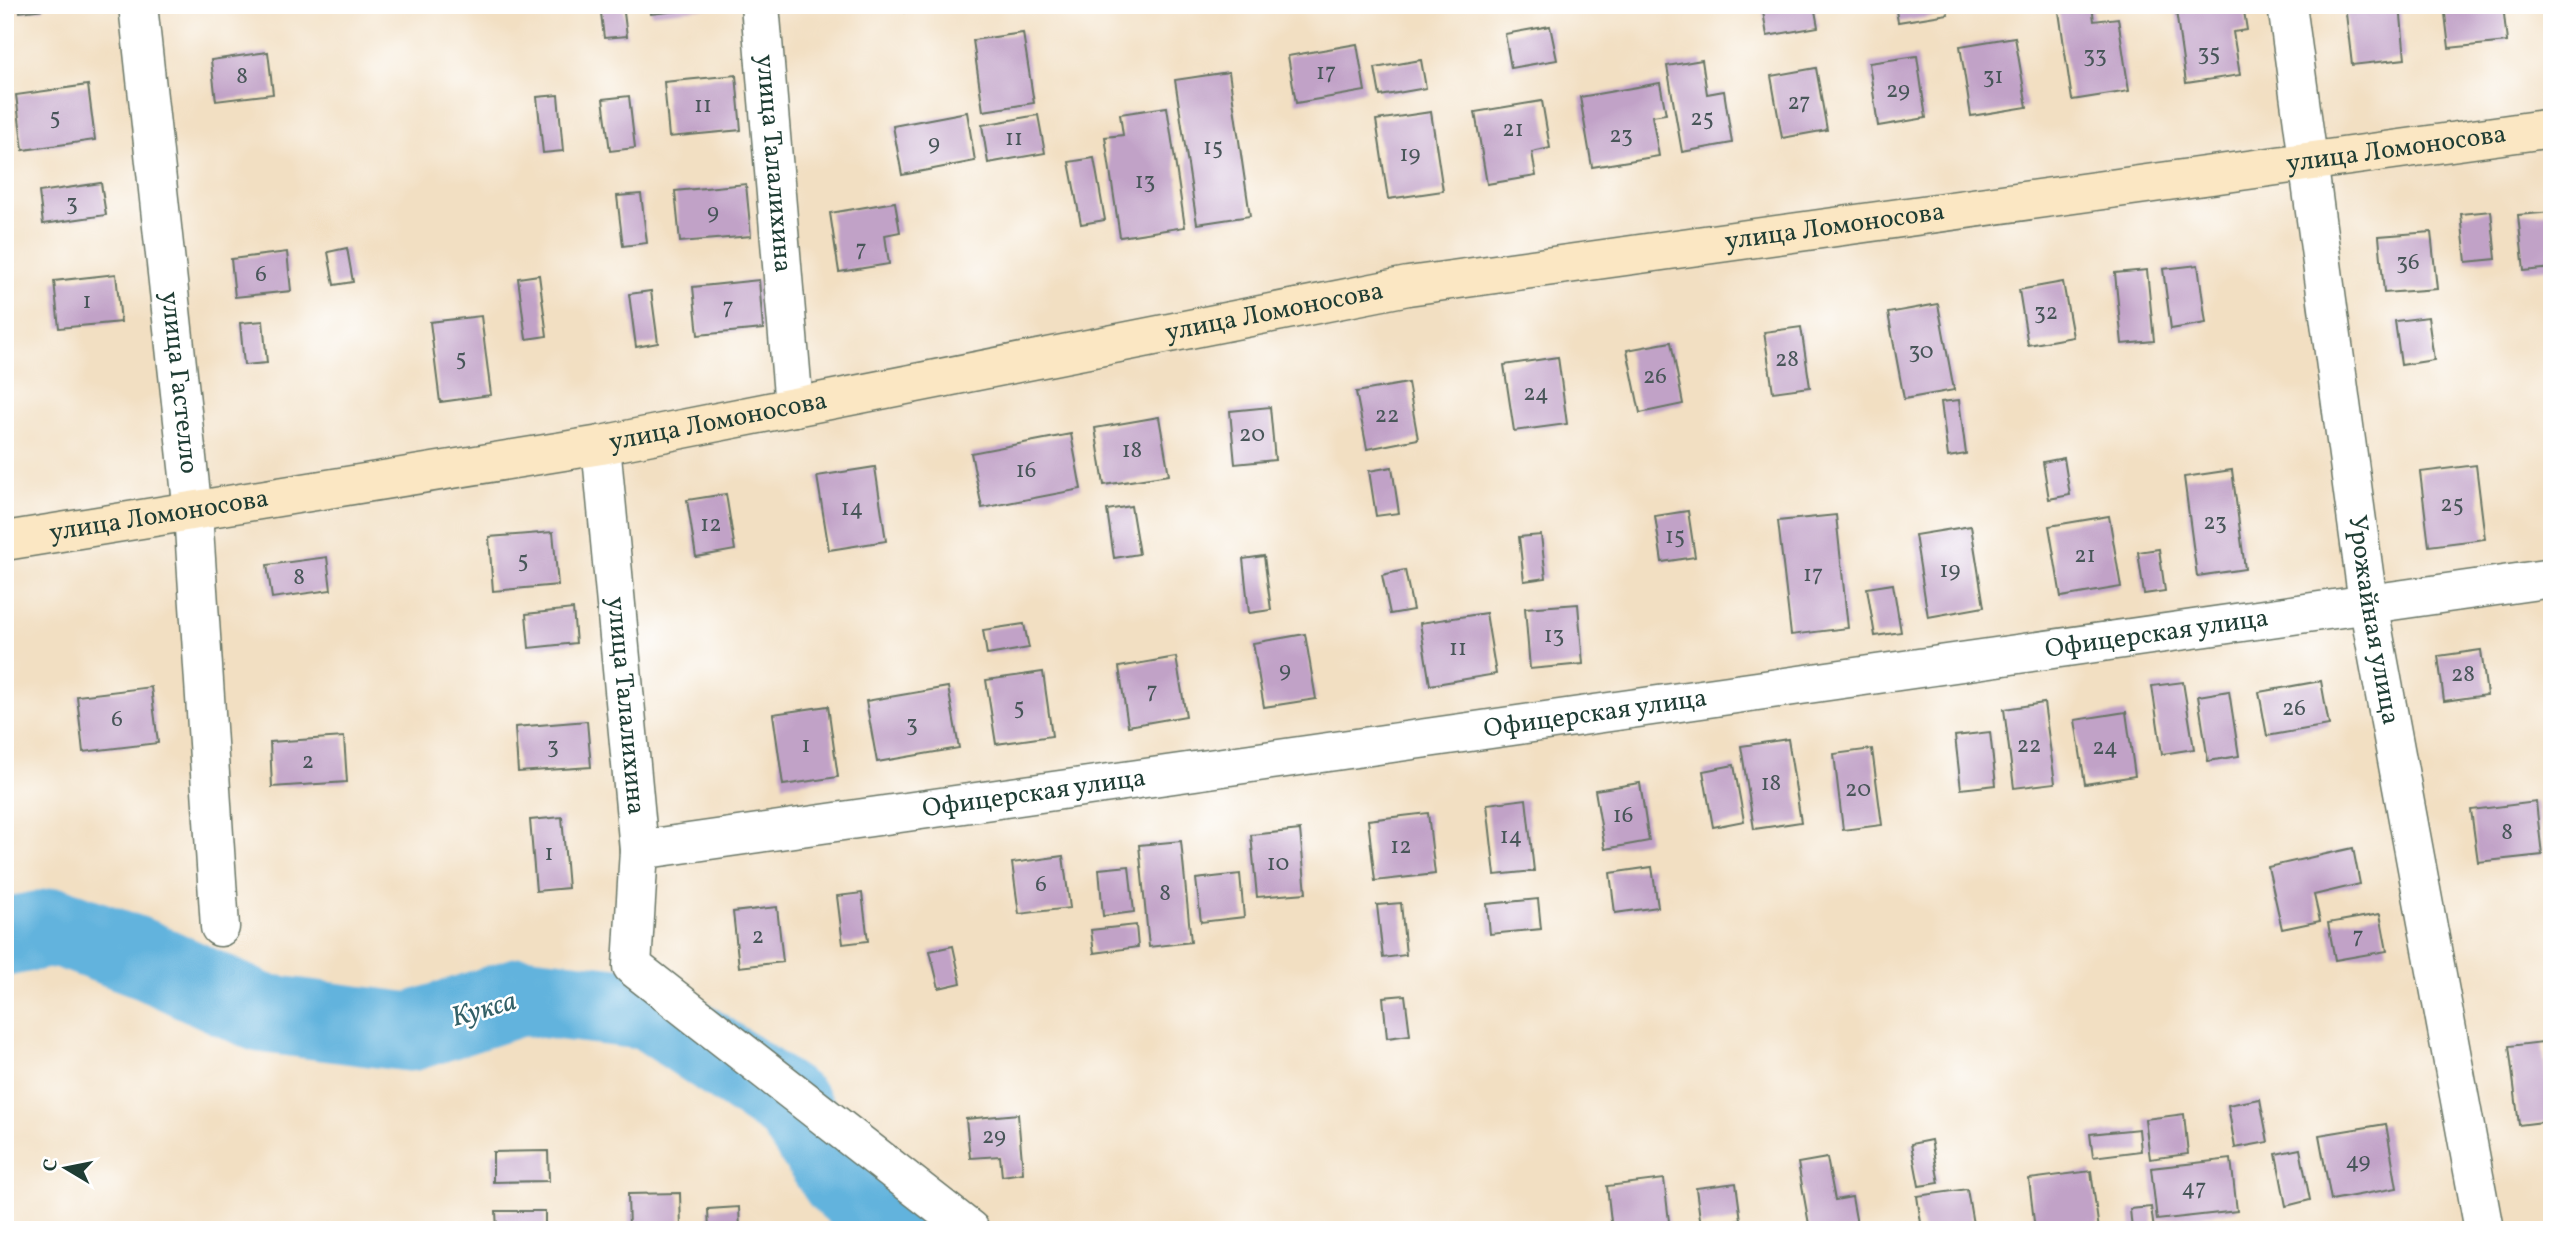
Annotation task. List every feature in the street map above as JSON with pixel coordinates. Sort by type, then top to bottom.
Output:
[{"type":"street","name":"улица Гастелло","points":[[138,5],[193,513],[220,927]]},
{"type":"street","name":"улица Талалихина","points":[[760,5],[793,407]]},
{"type":"street","name":"Урожайная улица","points":[[2287,5],[2368,603],[2484,1230]]},
{"type":"street","name":"улица Ломоносова","points":[[5,541],[193,513],[601,445],[1408,286],[2552,128]]},
{"type":"street","name":"улица Талалихина","points":[[601,445],[639,850],[632,966],[970,1230]]},
{"type":"street","name":"Офицерская улица","points":[[639,850],[2552,578]]},
{"type":"building","points":[[19,5],[44,5],[44,9],[20,12]]},
{"type":"building","points":[[600,5],[623,5],[627,36],[604,38]]},
{"type":"building","points":[[650,5],[715,5],[715,7],[651,14]]},
{"type":"building","points":[[904,5],[939,5],[939,7],[905,12]]},
{"type":"building","points":[[1762,5],[1814,5],[1818,27],[1767,36]]},
{"type":"building","points":[[1895,5],[1946,5],[1948,14],[1898,22]]},
{"type":"building","points":[[2058,5],[2092,5],[2094,21],[2118,18],[2129,91],[2072,100]]},
{"type":"building","points":[[2216,5],[2243,5],[2247,30],[2233,32],[2240,75],[2186,83],[2176,11]]},
{"type":"building","points":[[2345,5],[2400,5],[2405,59],[2352,65]]},
{"type":"building","points":[[2444,5],[2503,5],[2507,42],[2449,48]]},
{"type":"building","points":[[1550,26],[1557,60],[1511,68],[1505,34]]},
{"type":"building","points":[[1023,33],[1034,103],[983,111],[973,40]]},
{"type":"building","points":[[2015,37],[2027,107],[1971,116],[1960,46]]},
{"type":"building","points":[[1357,44],[1365,91],[1296,103],[1288,56]]},
{"type":"building","points":[[268,52],[273,94],[216,101],[211,60]]},
{"type":"building","points":[[1917,56],[1926,118],[1878,126],[1869,63]]},
{"type":"building","points":[[1421,60],[1426,88],[1380,96],[1375,68]]},
{"type":"building","points":[[1702,60],[1707,94],[1724,91],[1732,143],[1682,152],[1667,66]]},
{"type":"building","points":[[1816,68],[1827,130],[1782,138],[1771,76]]},
{"type":"building","points":[[1229,72],[1250,216],[1197,224],[1175,80]]},
{"type":"building","points":[[736,75],[741,130],[669,137],[664,82]]},
{"type":"building","points":[[1660,83],[1666,114],[1652,116],[1659,156],[1592,167],[1580,97]]},
{"type":"building","points":[[88,85],[95,140],[23,150],[16,95]]},
{"type":"building","points":[[558,95],[563,151],[543,153],[537,97]]},
{"type":"building","points":[[629,96],[635,148],[610,151],[603,99]]},
{"type":"building","points":[[1542,101],[1550,148],[1532,152],[1536,176],[1487,184],[1475,112]]},
{"type":"building","points":[[1167,107],[1185,227],[1120,237],[1105,137],[1123,135],[1120,114]]},
{"type":"building","points":[[967,112],[975,161],[902,175],[893,126]]},
{"type":"building","points":[[1431,112],[1443,191],[1388,199],[1376,120]]},
{"type":"building","points":[[1038,115],[1045,153],[988,163],[982,125]]},
{"type":"building","points":[[1094,158],[1105,220],[1081,224],[1069,162]]},
{"type":"building","points":[[101,183],[106,215],[43,224],[39,192]]},
{"type":"building","points":[[746,184],[751,236],[680,242],[675,191]]},
{"type":"building","points":[[641,194],[647,243],[623,246],[617,196]]},
{"type":"building","points":[[895,202],[900,232],[885,235],[889,264],[839,272],[830,213]]},
{"type":"building","points":[[2491,211],[2496,259],[2466,262],[2461,214]]},
{"type":"building","points":[[2552,212],[2552,268],[2524,271],[2518,215]]},
{"type":"building","points":[[2431,232],[2437,289],[2384,293],[2379,236]]},
{"type":"building","points":[[347,248],[353,282],[334,285],[328,252]]},
{"type":"building","points":[[287,252],[291,291],[235,297],[231,259]]},
{"type":"building","points":[[2198,265],[2206,323],[2171,329],[2163,269]]},
{"type":"building","points":[[2147,270],[2154,341],[2122,344],[2115,273]]},
{"type":"building","points":[[116,274],[121,322],[59,328],[54,281]]},
{"type":"building","points":[[539,275],[547,336],[526,339],[518,278]]},
{"type":"building","points":[[759,280],[763,329],[698,335],[693,287]]},
{"type":"building","points":[[2063,282],[2073,337],[2028,345],[2019,290]]},
{"type":"building","points":[[651,291],[658,343],[636,347],[629,294]]},
{"type":"building","points":[[1938,304],[1954,390],[1904,399],[1888,313]]},
{"type":"building","points":[[481,316],[491,395],[440,402],[430,322]]},
{"type":"building","points":[[2428,317],[2434,360],[2401,365],[2395,321]]},
{"type":"building","points":[[263,321],[267,363],[244,365],[240,323]]},
{"type":"building","points":[[1801,327],[1810,387],[1773,392],[1764,332]]},
{"type":"building","points":[[1671,342],[1683,404],[1640,413],[1627,350]]},
{"type":"building","points":[[1558,357],[1567,424],[1514,431],[1504,365]]},
{"type":"building","points":[[1408,383],[1418,439],[1367,449],[1356,392]]},
{"type":"building","points":[[1959,400],[1966,454],[1948,457],[1941,402]]},
{"type":"building","points":[[1270,407],[1275,460],[1235,464],[1230,411]]},
{"type":"building","points":[[1159,417],[1169,475],[1104,485],[1095,428]]},
{"type":"building","points":[[1071,434],[1081,489],[982,508],[971,453]]},
{"type":"building","points":[[2064,458],[2070,495],[2049,499],[2043,462]]},
{"type":"building","points":[[2476,465],[2485,539],[2429,546],[2420,472]]},
{"type":"building","points":[[875,467],[886,541],[829,550],[817,476]]},
{"type":"building","points":[[1392,467],[1399,513],[1376,516],[1369,471]]},
{"type":"building","points":[[2232,470],[2245,569],[2197,576],[2184,477]]},
{"type":"building","points":[[726,494],[735,550],[696,557],[687,500]]},
{"type":"building","points":[[1131,506],[1139,554],[1114,558],[1107,510]]},
{"type":"building","points":[[1688,511],[1695,557],[1662,562],[1655,516]]},
{"type":"building","points":[[1836,515],[1848,628],[1791,635],[1778,521]]},
{"type":"building","points":[[2109,516],[2121,587],[2061,597],[2049,526]]},
{"type":"building","points":[[1971,526],[1984,607],[1928,617],[1915,535]]},
{"type":"building","points":[[553,532],[558,585],[493,591],[489,537]]},
{"type":"building","points":[[1541,535],[1546,578],[1524,581],[1519,537]]},
{"type":"building","points":[[2159,549],[2165,591],[2144,594],[2138,552]]},
{"type":"building","points":[[1264,556],[1271,610],[1249,613],[1243,559]]},
{"type":"building","points":[[327,557],[331,590],[272,598],[267,565]]},
{"type":"building","points":[[1405,570],[1413,610],[1390,614],[1382,575]]},
{"type":"building","points":[[1893,584],[1901,632],[1875,636],[1867,588]]},
{"type":"building","points":[[1578,604],[1583,664],[1530,669],[1525,608]]},
{"type":"building","points":[[573,609],[576,643],[529,648],[526,614]]},
{"type":"building","points":[[1486,613],[1496,674],[1430,685],[1420,623]]},
{"type":"building","points":[[1024,624],[1029,648],[987,655],[983,630]]},
{"type":"building","points":[[1305,634],[1316,699],[1264,707],[1253,643]]},
{"type":"building","points":[[2481,650],[2487,695],[2444,701],[2438,656]]},
{"type":"building","points":[[1176,657],[1186,716],[1128,726],[1119,667]]},
{"type":"building","points":[[1043,672],[1052,736],[996,744],[986,680]]},
{"type":"building","points":[[2321,681],[2329,725],[2267,736],[2259,692]]},
{"type":"building","points":[[2183,682],[2194,749],[2162,754],[2152,686]]},
{"type":"building","points":[[151,687],[158,743],[83,752],[77,696]]},
{"type":"building","points":[[948,687],[959,748],[877,762],[866,701]]},
{"type":"building","points":[[2229,691],[2239,756],[2208,761],[2198,696]]},
{"type":"building","points":[[2044,703],[2055,783],[2014,788],[2004,709]]},
{"type":"building","points":[[828,706],[838,777],[783,785],[773,714]]},
{"type":"building","points":[[2126,712],[2135,776],[2085,784],[2075,720]]},
{"type":"building","points":[[587,721],[591,767],[518,772],[515,727]]},
{"type":"building","points":[[1990,732],[1996,785],[1961,789],[1955,736]]},
{"type":"building","points":[[344,737],[347,782],[272,787],[270,742]]},
{"type":"building","points":[[1788,739],[1801,822],[1754,829],[1741,746]]},
{"type":"building","points":[[1872,749],[1882,825],[1843,830],[1834,754]]},
{"type":"building","points":[[1734,765],[1744,821],[1713,827],[1703,771]]},
{"type":"building","points":[[1640,783],[1649,841],[1605,849],[1595,790]]},
{"type":"building","points":[[1526,799],[1534,871],[1495,875],[1487,804]]},
{"type":"building","points":[[2536,802],[2542,855],[2478,862],[2471,810]]},
{"type":"building","points":[[1428,813],[1435,874],[1375,881],[1368,820]]},
{"type":"building","points":[[562,817],[568,888],[536,891],[530,820]]},
{"type":"building","points":[[1300,830],[1306,893],[1257,897],[1251,835]]},
{"type":"building","points":[[1181,841],[1191,942],[1149,947],[1139,845]]},
{"type":"building","points":[[2353,848],[2360,884],[2314,895],[2320,921],[2282,929],[2268,867]]},
{"type":"building","points":[[1063,856],[1070,908],[1019,914],[1012,863]]},
{"type":"building","points":[[1129,866],[1134,912],[1103,916],[1099,869]]},
{"type":"building","points":[[1652,867],[1658,907],[1615,913],[1610,873]]},
{"type":"building","points":[[1240,874],[1244,917],[1201,922],[1196,879]]},
{"type":"building","points":[[862,893],[868,941],[843,944],[837,896]]},
{"type":"building","points":[[1538,899],[1541,929],[1490,934],[1487,904]]},
{"type":"building","points":[[1401,903],[1406,955],[1383,958],[1377,905]]},
{"type":"building","points":[[777,907],[783,962],[739,967],[733,912]]},
{"type":"building","points":[[2380,914],[2387,951],[2335,960],[2328,923]]},
{"type":"building","points":[[1136,925],[1138,947],[1094,953],[1091,930]]},
{"type":"building","points":[[953,946],[961,983],[939,988],[930,951]]},
{"type":"building","points":[[1405,995],[1410,1035],[1387,1038],[1383,997]]},
{"type":"building","points":[[2542,1042],[2551,1121],[2519,1125],[2509,1046]]},
{"type":"building","points":[[2260,1099],[2268,1142],[2235,1148],[2228,1105]]},
{"type":"building","points":[[1018,1114],[1023,1173],[1002,1176],[1000,1156],[970,1158],[966,1119]]},
{"type":"building","points":[[2184,1114],[2188,1154],[2150,1159],[2145,1119]]},
{"type":"building","points":[[2386,1124],[2397,1188],[2331,1200],[2319,1135]]},
{"type":"building","points":[[2139,1129],[2141,1151],[2093,1157],[2090,1134]]},
{"type":"building","points":[[1931,1140],[1939,1183],[1919,1186],[1911,1144]]},
{"type":"building","points":[[2300,1149],[2310,1200],[2286,1206],[2276,1154]]},
{"type":"building","points":[[548,1151],[549,1181],[493,1182],[493,1152]]},
{"type":"building","points":[[1827,1158],[1835,1200],[1852,1197],[1858,1230],[1810,1230],[1798,1163]]},
{"type":"building","points":[[2231,1159],[2237,1211],[2157,1220],[2151,1168]]},
{"type":"building","points":[[2091,1171],[2099,1230],[2035,1230],[2029,1179]]},
{"type":"building","points":[[1664,1179],[1670,1230],[1612,1230],[1607,1186]]},
{"type":"building","points":[[1736,1183],[1741,1220],[1701,1226],[1696,1188]]},
{"type":"building","points":[[1967,1189],[1974,1230],[1922,1230],[1917,1196]]},
{"type":"building","points":[[680,1193],[681,1230],[629,1230],[628,1194]]},
{"type":"building","points":[[739,1207],[740,1230],[709,1230],[708,1209]]},
{"type":"building","points":[[2151,1207],[2154,1230],[2132,1230],[2130,1209]]},
{"type":"building","points":[[496,1211],[545,1211],[545,1230],[497,1230]]},
{"type":"building","points":[[420,1224],[420,1230],[364,1230],[364,1227]]},
{"type":"waterway","name":"Кукса","points":[[5,937],[58,927],[142,958],[261,1013],[410,1032],[521,996],[650,1011],[791,1106],[841,1181],[896,1230]]}]
